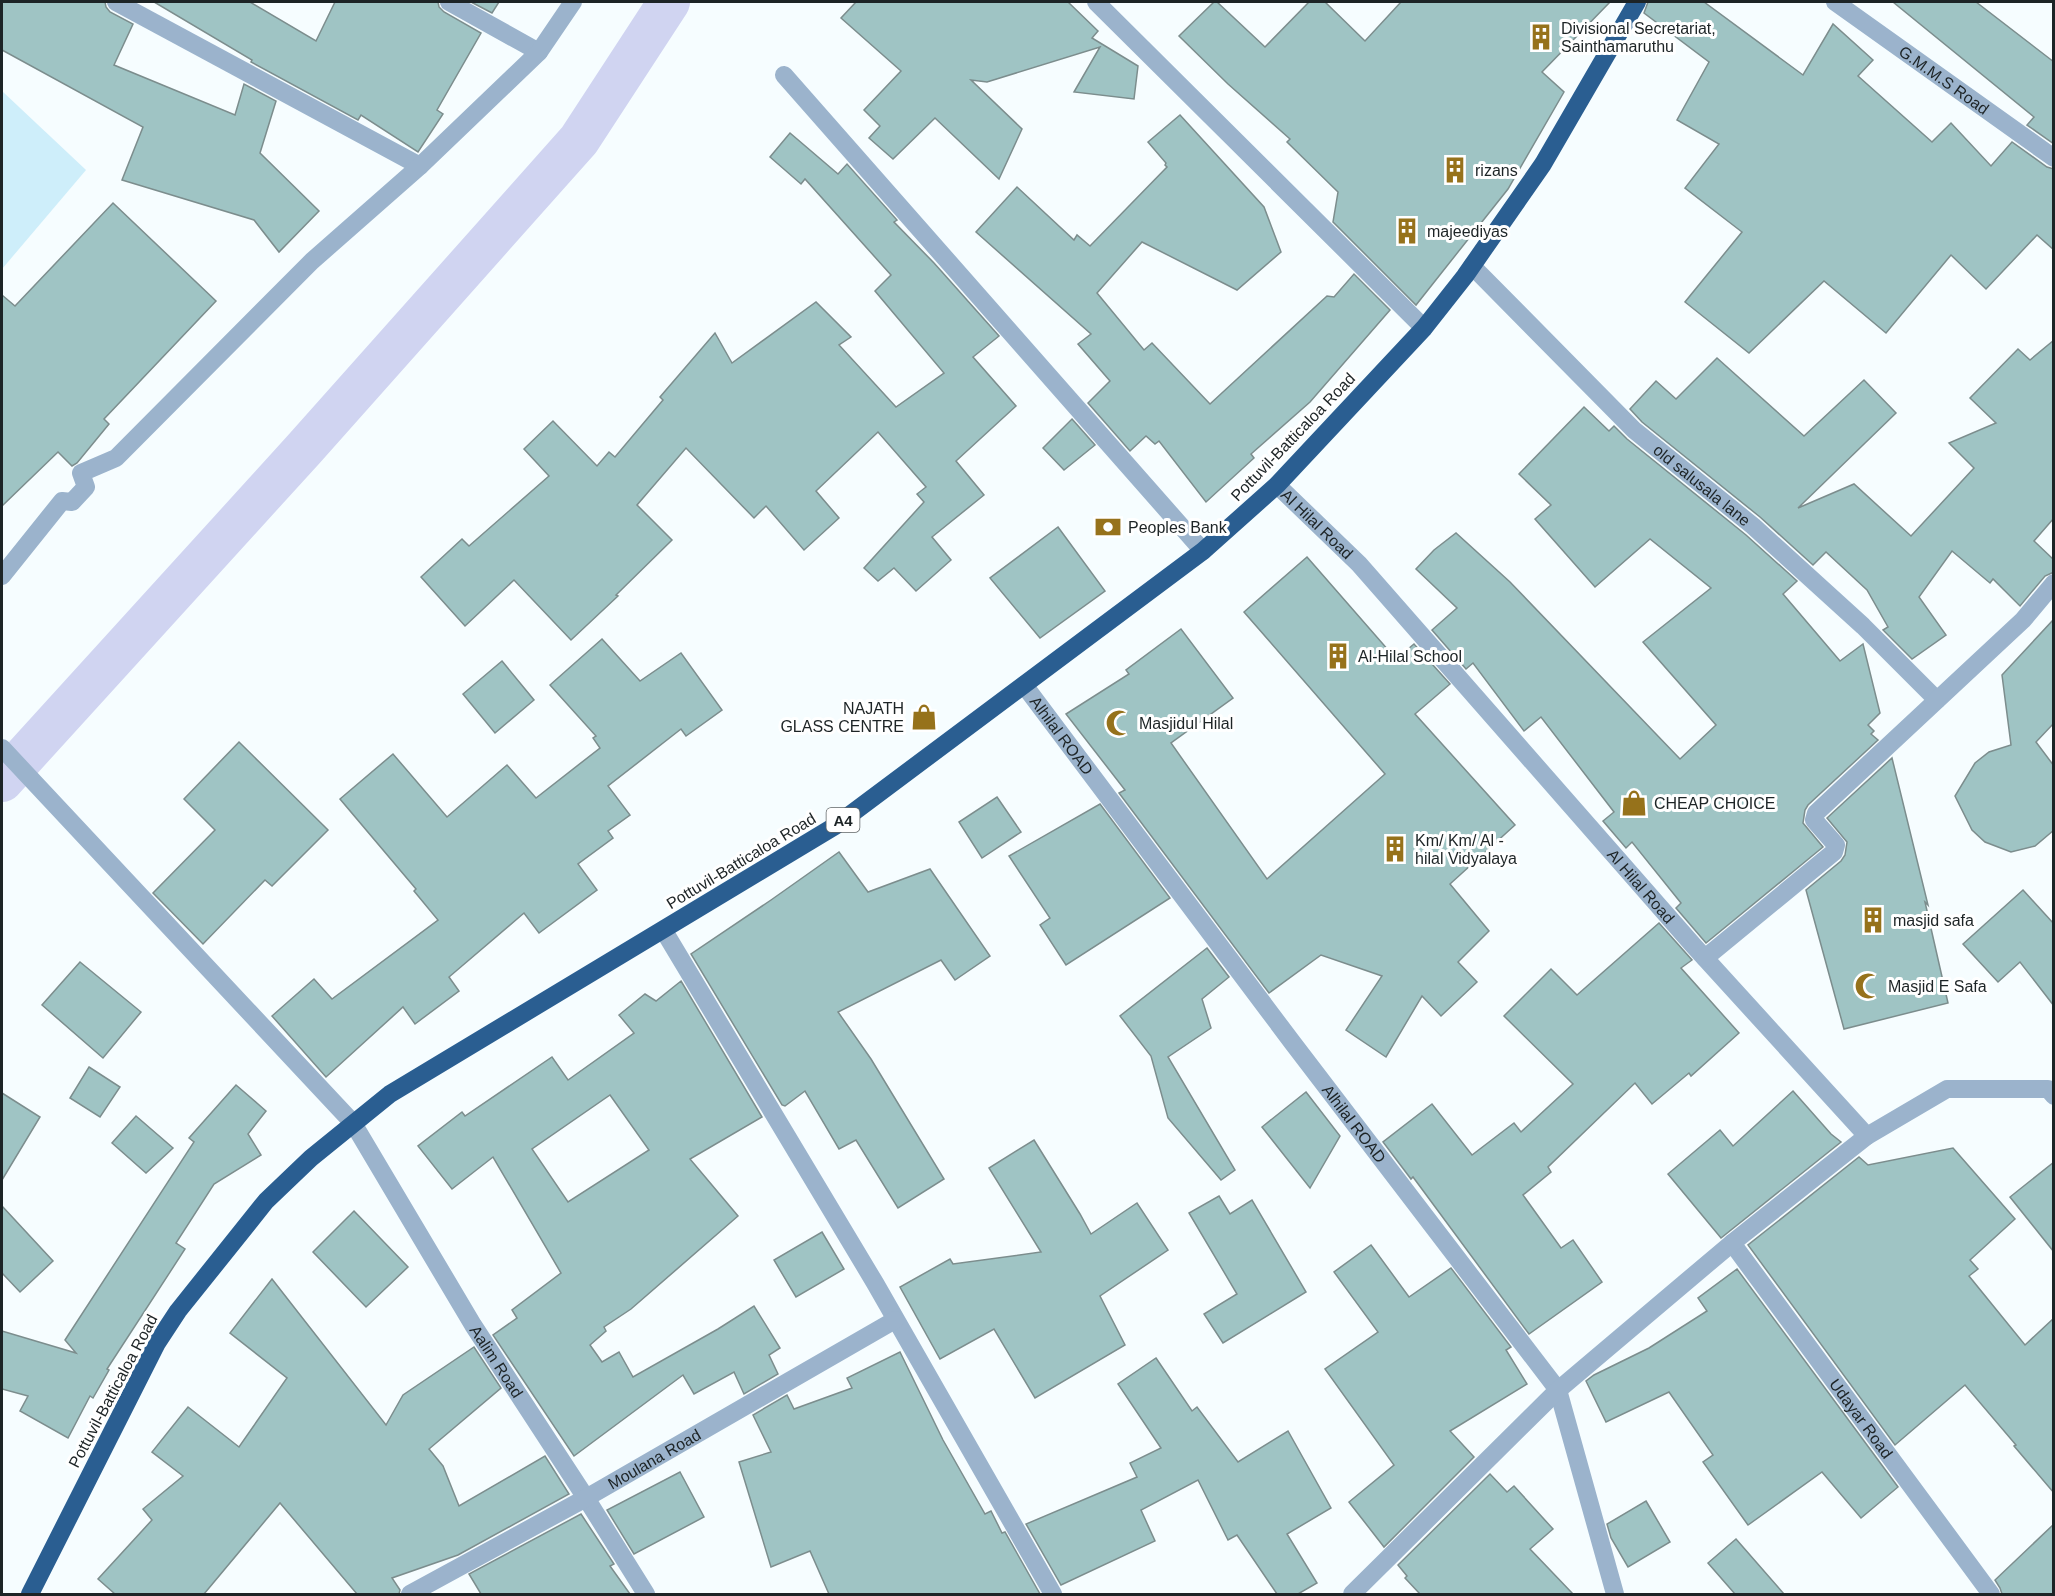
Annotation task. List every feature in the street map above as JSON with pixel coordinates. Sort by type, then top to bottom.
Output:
[{"type":"highway","name":"Pottuvil-Batticaloa Road","points":[[30,1594],[147,1362],[178,1311],[266,1201],[353,1123],[390,1094],[835,826],[1203,551],[1277,485],[1424,328],[1472,266],[1543,164],[1637,2]]},
{"type":"street","points":[[116,2],[420,166]]},
{"type":"street","points":[[449,2],[539,52]]},
{"type":"street","points":[[2,576],[62,501],[72,502],[86,487],[81,473],[116,458],[312,261],[420,166],[539,52],[573,2]]},
{"type":"street","points":[[1096,2],[1424,328]]},
{"type":"street","name":"G.M.M.S Road","points":[[1835,2],[2054,158]]},
{"type":"street","points":[[784,75],[1203,551]]},
{"type":"street","name":"old salusala lane","points":[[1472,266],[1634,430],[1753,526],[1863,626],[1937,700]]},
{"type":"street","name":"Al Hilal Road","points":[[1277,485],[1359,564],[1705,958],[1867,1136]]},
{"type":"street","points":[[1705,958],[1834,852],[1836,845],[1814,820],[1815,813],[2023,620],[2054,583]]},
{"type":"street","name":"Alhilal ROAD","points":[[1024,685],[1292,1042],[1558,1390],[1615,1594]]},
{"type":"street","name":"Aalim Road","points":[[2,748],[353,1123],[473,1324],[646,1594]]},
{"type":"street","points":[[664,931],[875,1283],[1053,1594]]},
{"type":"street","points":[[1352,1594],[1558,1390],[1732,1243],[1867,1136],[1947,1089],[2052,1090]]},
{"type":"street","name":"Udayar Road","points":[[1732,1243],[1991,1594]]},
{"type":"street","name":"Moulana Road","points":[[410,1594],[586,1498],[895,1320]]},
{"type":"shaded area","points":[[2,91],[86,170],[2,269]]},
{"type":"building","points":[[2,2],[105,2],[110,12],[133,24],[114,65],[235,115],[244,84],[276,101],[260,153],[319,211],[279,252],[254,220],[122,180],[143,127],[2,50]]},
{"type":"building","points":[[154,2],[250,2],[316,41],[335,2],[438,2],[444,12],[481,33],[437,110],[443,114],[418,152],[361,115],[358,120],[251,62],[252,60]]},
{"type":"building","points":[[471,2],[499,2],[492,13]]},
{"type":"building","points":[[856,2],[1068,2],[1098,31],[1092,38],[1138,66],[1134,99],[1074,92],[1100,47],[987,82],[971,80],[1022,129],[999,179],[935,118],[893,159],[869,138],[880,126],[864,110],[901,71],[841,18]]},
{"type":"building","points":[[1214,2],[1217,2],[1265,47],[1309,2],[1325,2],[1365,41],[1401,2],[1610,2],[1542,72],[1564,92],[1508,189],[1416,305],[1333,222],[1338,192],[1287,142],[1290,139],[1228,84],[1179,36]]},
{"type":"building","points":[[1648,2],[1704,2],[1803,75],[1833,24],[1873,60],[1858,76],[1932,142],[1951,123],[1991,166],[2012,142],[2047,167],[2054,169],[2054,250],[2037,235],[1986,289],[1951,255],[1886,333],[1824,281],[1749,353],[1685,302],[1742,232],[1685,188],[1719,144],[1677,120],[1709,62],[1644,13]]},
{"type":"building","points":[[1893,2],[1976,2],[2054,62],[2054,144],[2027,125],[2034,117]]},
{"type":"building","points":[[1180,115],[1264,207],[1281,252],[1237,290],[1142,242],[1097,293],[1144,350],[1152,343],[1210,404],[1327,296],[1334,297],[1354,274],[1390,310],[1310,402],[1251,454],[1254,458],[1206,502],[1159,441],[1155,444],[1146,436],[1130,451],[1088,403],[1110,381],[1078,344],[1091,334],[976,232],[1017,187],[1074,240],[1077,235],[1090,246],[1167,167],[1148,142]]},
{"type":"building","points":[[790,133],[838,174],[847,164],[897,220],[894,222],[999,336],[973,357],[1016,406],[956,461],[984,495],[932,537],[951,560],[916,591],[894,568],[878,581],[864,568],[924,502],[917,494],[926,487],[878,432],[816,491],[839,518],[804,550],[766,506],[754,518],[686,448],[637,505],[672,540],[616,595],[618,596],[571,640],[514,580],[465,626],[421,577],[462,539],[469,546],[549,476],[524,449],[553,421],[597,466],[609,452],[615,457],[663,400],[660,397],[715,333],[732,363],[816,302],[851,337],[839,345],[896,407],[944,373],[875,291],[891,275],[805,179],[801,184],[770,157]]},
{"type":"building","points":[[113,203],[216,301],[104,419],[109,424],[77,463],[72,466],[58,452],[2,506],[2,295],[15,306]]},
{"type":"building","points":[[2054,340],[2054,518],[2034,541],[2054,560],[2054,572],[2045,576],[2020,606],[1993,579],[1990,583],[1952,551],[1919,597],[1946,635],[1912,659],[1883,630],[1888,627],[1867,590],[1826,552],[1813,565],[1760,517],[1642,422],[1630,409],[1656,381],[1676,399],[1717,358],[1804,436],[1864,380],[1896,413],[1798,508],[1854,484],[1911,536],[1974,468],[1949,443],[1996,423],[1970,398],[2018,349],[2030,360]]},
{"type":"building","points":[[1584,407],[1609,431],[1614,426],[1746,535],[1797,581],[1783,594],[1840,661],[1863,644],[1880,713],[1868,725],[1874,731],[1871,734],[1878,740],[1805,810],[1803,823],[1823,847],[1706,943],[1676,908],[1681,903],[1632,842],[1626,848],[1603,821],[1614,812],[1541,717],[1524,731],[1473,663],[1466,669],[1432,630],[1457,608],[1416,569],[1434,550],[1456,533],[1510,582],[1680,759],[1716,725],[1643,642],[1711,588],[1650,539],[1595,587],[1535,519],[1551,505],[1519,474]]},
{"type":"building","points":[[1072,419],[1095,445],[1064,470],[1043,448]]},
{"type":"building","points":[[1058,527],[1105,591],[1040,638],[990,578]]},
{"type":"building","points":[[1307,557],[1396,659],[1414,644],[1450,684],[1415,714],[1515,825],[1450,884],[1489,931],[1458,962],[1477,982],[1441,1016],[1422,996],[1386,1057],[1346,1030],[1382,976],[1321,955],[1269,993],[1119,793],[1125,790],[1066,714],[1129,674],[1126,670],[1181,629],[1233,698],[1171,743],[1267,879],[1385,774],[1244,612]]},
{"type":"building","points":[[2054,619],[2054,723],[2036,742],[2054,766],[2054,830],[2035,846],[2011,852],[1985,842],[1972,830],[1955,796],[1975,763],[1989,752],[2011,745],[2002,675]]},
{"type":"building","points":[[602,639],[640,681],[681,653],[722,710],[686,736],[681,729],[608,786],[630,815],[608,831],[613,838],[578,864],[597,890],[539,933],[524,913],[449,977],[459,991],[415,1024],[403,1007],[326,1077],[272,1016],[314,979],[332,999],[438,920],[414,891],[416,889],[340,799],[393,754],[447,817],[507,765],[536,798],[600,748],[593,738],[596,736],[550,685]]},
{"type":"building","points":[[502,661],[534,700],[495,733],[463,694]]},
{"type":"building","points":[[239,742],[328,830],[272,886],[265,880],[203,944],[153,893],[215,830],[184,799]]},
{"type":"building","name":"masjid safa","points":[[1892,758],[1928,905],[1925,902],[1948,1003],[1844,1029],[1806,890],[1845,855],[1847,842],[1827,818]]},
{"type":"building","points":[[997,797],[1021,832],[982,858],[959,822]]},
{"type":"building","points":[[1100,804],[1170,898],[1066,965],[1040,925],[1050,918],[1009,856]]},
{"type":"building","points":[[839,852],[868,892],[930,869],[990,956],[955,980],[941,960],[838,1012],[871,1059],[944,1179],[898,1208],[856,1140],[839,1149],[805,1091],[785,1106],[782,1105],[691,954]]},
{"type":"building","points":[[2023,890],[2054,924],[2054,1006],[2020,962],[1998,982],[1963,944]]},
{"type":"building","points":[[1659,923],[1692,960],[1681,968],[1739,1033],[1691,1076],[1689,1073],[1652,1104],[1635,1083],[1548,1167],[1551,1172],[1523,1195],[1561,1248],[1573,1240],[1602,1282],[1529,1334],[1413,1177],[1411,1179],[1383,1142],[1432,1104],[1472,1155],[1514,1123],[1521,1132],[1573,1084],[1504,1016],[1551,969],[1577,995]]},
{"type":"building","points":[[1207,948],[1229,977],[1202,999],[1211,1028],[1168,1057],[1235,1170],[1221,1180],[1168,1118],[1151,1056],[1120,1016]]},
{"type":"building","points":[[80,962],[141,1012],[103,1058],[42,1005]]},
{"type":"building","points":[[681,981],[762,1117],[690,1159],[738,1216],[631,1309],[604,1327],[606,1331],[590,1345],[602,1362],[619,1352],[633,1377],[754,1306],[780,1348],[769,1355],[778,1374],[744,1394],[734,1372],[694,1394],[683,1375],[574,1456],[493,1335],[517,1318],[512,1310],[561,1273],[493,1157],[452,1189],[418,1146],[462,1112],[465,1116],[552,1057],[568,1080],[634,1033],[619,1015],[645,994],[656,1001]],"holes":[[[610,1095],[649,1150],[568,1202],[532,1149]]]},
{"type":"building","points":[[89,1067],[120,1087],[100,1117],[70,1098]]},
{"type":"building","points":[[236,1085],[266,1111],[248,1134],[261,1155],[214,1184],[176,1243],[185,1249],[107,1369],[109,1370],[93,1398],[90,1396],[68,1438],[20,1411],[28,1396],[2,1389],[2,1331],[76,1353],[65,1340],[194,1142],[189,1138]]},
{"type":"building","points":[[1793,1091],[1841,1142],[1721,1238],[1668,1174],[1720,1130],[1733,1146]]},
{"type":"building","points":[[1306,1092],[1340,1136],[1310,1188],[1262,1127]]},
{"type":"building","points":[[2,1093],[40,1117],[2,1180]]},
{"type":"building","points":[[136,1116],[173,1148],[146,1173],[112,1143]]},
{"type":"building","points":[[1034,1140],[1091,1234],[1137,1203],[1168,1250],[1100,1296],[1125,1345],[1035,1398],[994,1329],[940,1359],[900,1287],[950,1259],[953,1264],[1041,1252],[989,1168]]},
{"type":"building","points":[[1953,1148],[2015,1219],[1970,1260],[1978,1269],[1969,1276],[2025,1345],[2054,1318],[2054,1493],[1965,1385],[1895,1445],[1748,1245],[1859,1157],[1868,1165]]},
{"type":"building","points":[[2054,1162],[2054,1252],[2010,1197]]},
{"type":"building","points":[[1219,1196],[1230,1214],[1252,1200],[1306,1292],[1223,1343],[1204,1314],[1237,1294],[1189,1213]]},
{"type":"building","points":[[2,1206],[53,1261],[20,1292],[2,1273]]},
{"type":"building","points":[[354,1211],[408,1267],[366,1307],[313,1252]]},
{"type":"building","points":[[822,1232],[844,1269],[796,1297],[774,1260]]},
{"type":"building","points":[[1371,1245],[1409,1297],[1451,1268],[1511,1347],[1506,1350],[1527,1384],[1450,1431],[1474,1457],[1384,1547],[1349,1502],[1394,1465],[1325,1369],[1378,1332],[1334,1272]]},
{"type":"building","points":[[1737,1269],[1898,1487],[1861,1518],[1822,1472],[1748,1525],[1703,1462],[1713,1455],[1669,1392],[1606,1422],[1586,1381],[1649,1348],[1707,1311],[1698,1298]]},
{"type":"building","points":[[272,1279],[386,1425],[403,1395],[474,1347],[501,1388],[429,1449],[443,1466],[459,1506],[545,1456],[569,1494],[458,1555],[392,1578],[400,1590],[399,1594],[357,1594],[280,1503],[204,1594],[115,1594],[98,1579],[152,1520],[143,1509],[183,1476],[152,1452],[188,1407],[239,1447],[287,1378],[230,1333]]},
{"type":"building","points":[[900,1352],[943,1440],[985,1514],[991,1511],[1040,1594],[829,1594],[810,1551],[771,1567],[739,1462],[771,1452],[753,1415],[787,1395],[794,1409],[852,1388],[847,1378]]},
{"type":"building","points":[[1156,1358],[1192,1411],[1197,1407],[1238,1462],[1288,1431],[1331,1508],[1287,1534],[1317,1583],[1298,1594],[1277,1594],[1237,1535],[1228,1540],[1198,1480],[1141,1510],[1155,1541],[1061,1585],[1026,1524],[1137,1477],[1130,1463],[1161,1448],[1118,1384]]},
{"type":"building","points":[[680,1472],[704,1517],[634,1554],[607,1510]]},
{"type":"building","points":[[1490,1474],[1507,1492],[1514,1486],[1553,1529],[1530,1549],[1573,1594],[1420,1594],[1405,1578],[1407,1576],[1398,1565]]},
{"type":"building","points":[[1646,1501],[1670,1542],[1628,1567],[1611,1538],[1607,1524]]},
{"type":"building","points":[[581,1514],[614,1564],[610,1566],[630,1594],[481,1594],[469,1574]]},
{"type":"building","points":[[2054,1524],[2054,1594],[2002,1594],[1995,1580]]},
{"type":"building","points":[[1736,1539],[1784,1594],[1735,1594],[1708,1563]]},
{"type":"waterway","points":[[2,781],[304,449],[579,140],[669,2]]},
{"type":"place","name":"Divisional Secretariat, Sainthamaruthu","points":[[1541,37]]},
{"type":"place","name":"rizans","points":[[1455,170]]},
{"type":"place","name":"majeediyas","points":[[1407,231]]},
{"type":"place","name":"Peoples Bank","points":[[1108,527]]},
{"type":"place","name":"Al-Hilal School","points":[[1338,656]]},
{"type":"place","name":"NAJATH GLASS CENTRE","points":[[924,717]]},
{"type":"place","name":"Masjidul Hilal","points":[[1119,723]]},
{"type":"place","name":"CHEAP CHOICE","points":[[1634,803]]},
{"type":"place","name":"Km/ Km/ Al - hilal Vidyalaya","points":[[1395,849]]},
{"type":"place","name":"masjid safa","points":[[1873,920]]},
{"type":"place","name":"Masjid E Safa","points":[[1868,986]]}]
